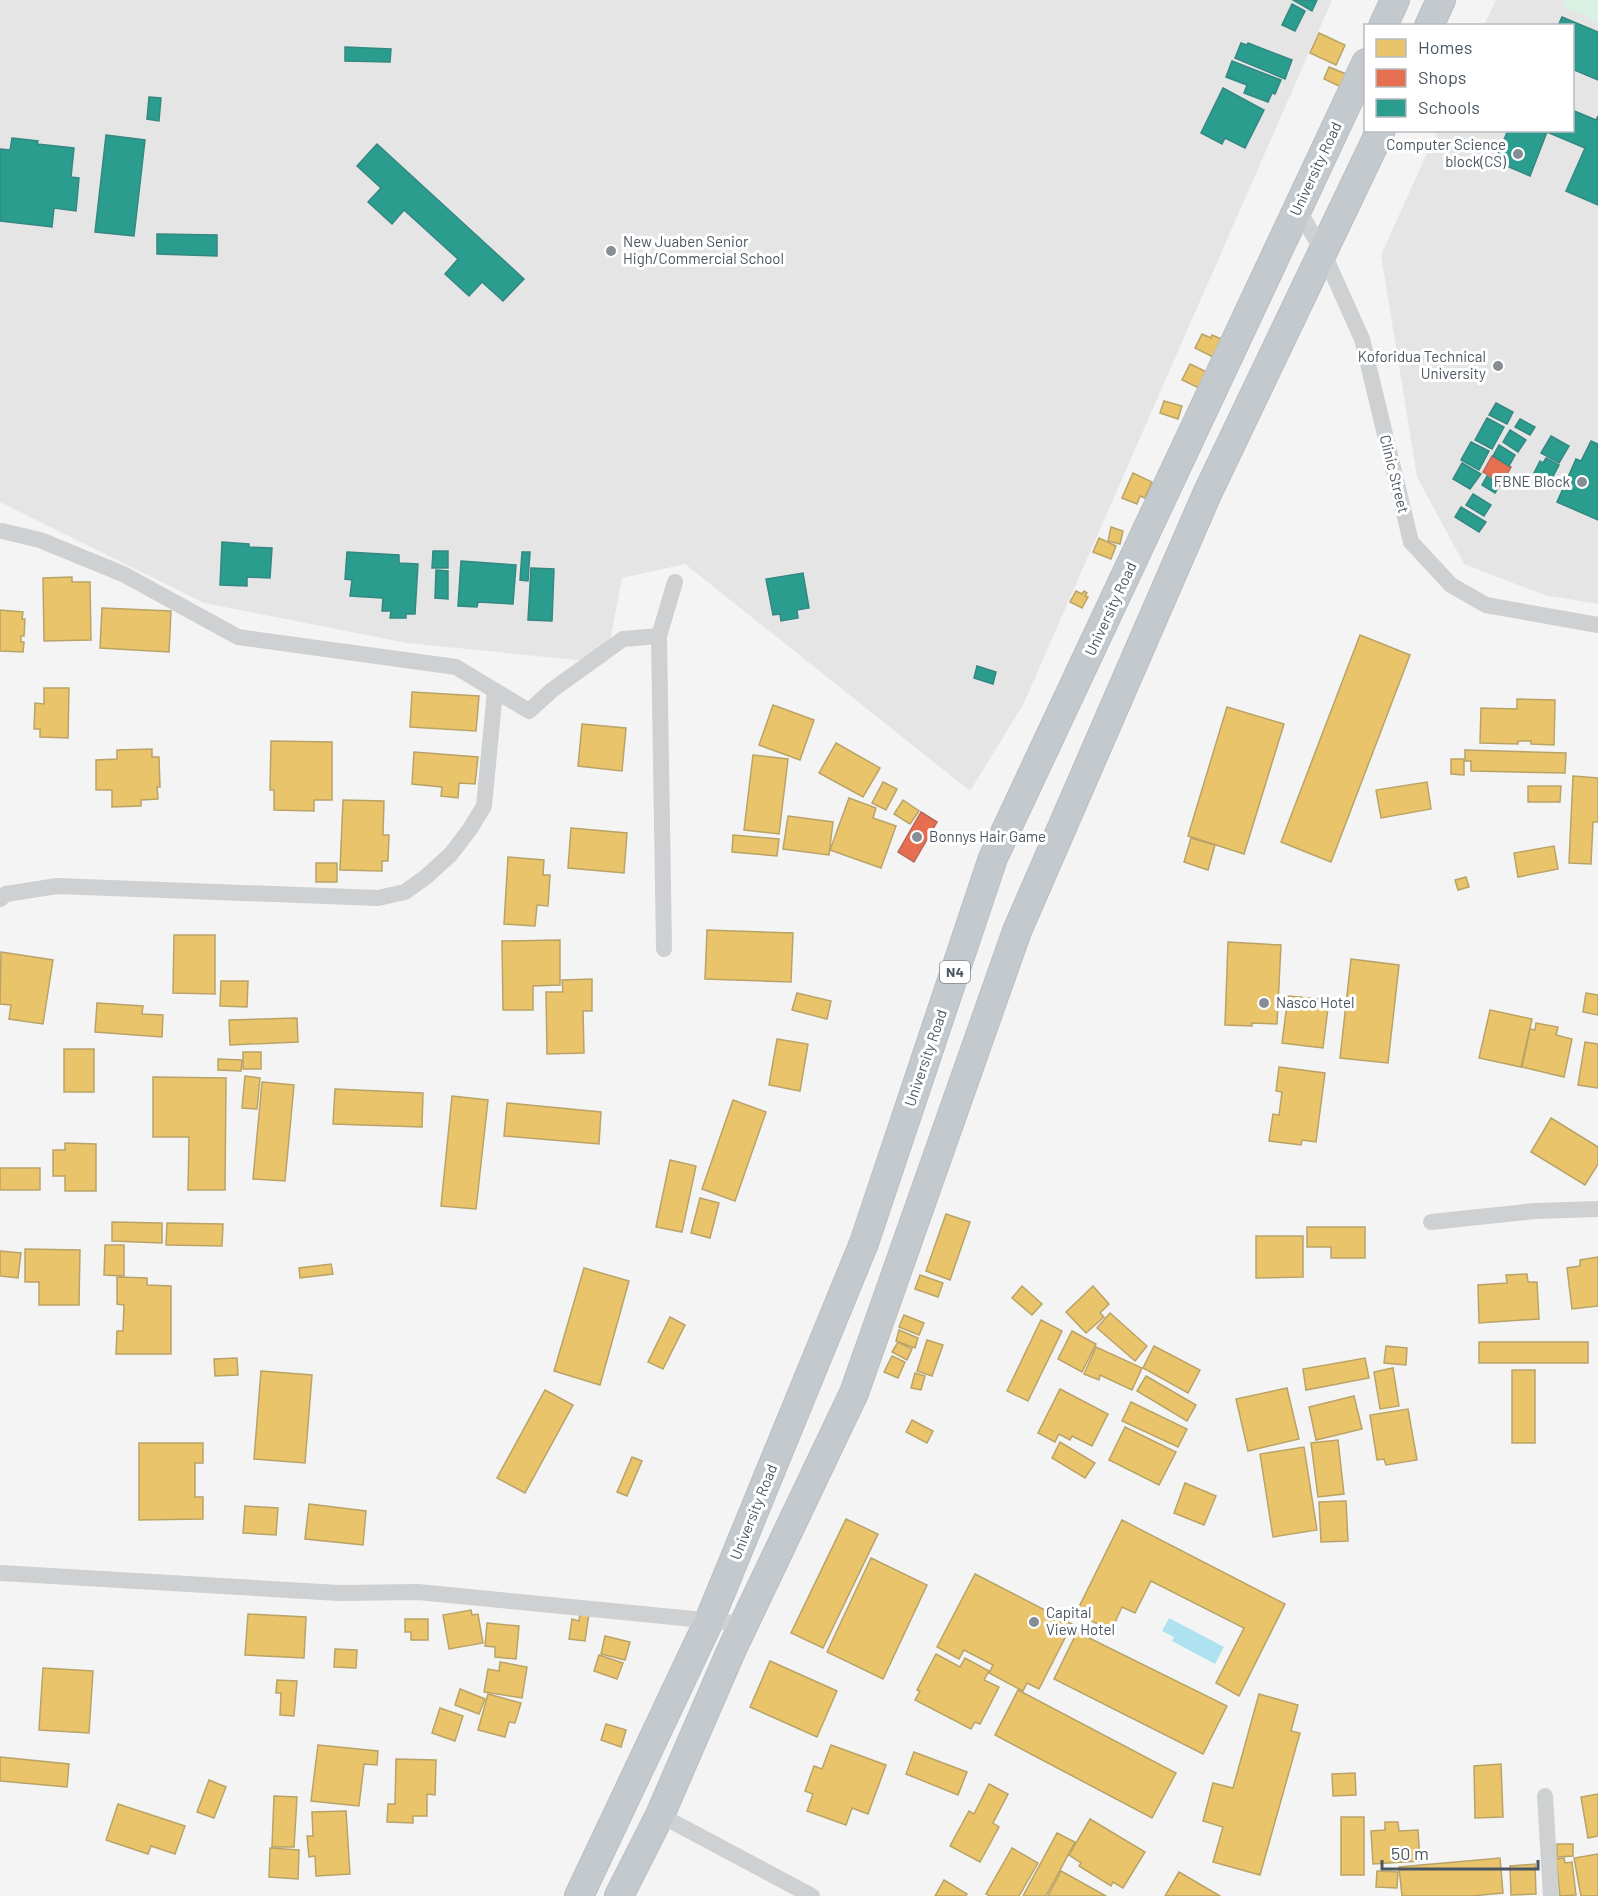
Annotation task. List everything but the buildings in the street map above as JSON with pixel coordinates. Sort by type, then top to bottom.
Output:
[{"type":"highway","points":[[1384,24],[1395,0]]},
{"type":"highway","points":[[1430,24],[1441,0]]},
{"type":"highway","name":"University Road","points":[[579,1896],[709,1621],[864,1243],[993,858],[1364,65]]},
{"type":"highway","points":[[619,1896],[660,1815],[744,1624],[854,1393],[1017,931],[1207,494],[1380,132]]},
{"type":"highway","points":[[686,1671],[716,1685]]},
{"type":"street","name":"Clinic Street","points":[[1298,209],[1323,252],[1362,339],[1411,542],[1450,585],[1486,605],[1598,625]]},
{"type":"street","points":[[2,531],[40,540],[123,574],[238,637],[456,667],[529,711],[552,690],[623,639],[659,636]]},
{"type":"street","points":[[664,949],[659,636],[675,582]]},
{"type":"street","points":[[0,899],[6,894],[57,886],[378,898],[405,892],[451,854],[484,806],[495,691]]},
{"type":"street","points":[[1431,1222],[1535,1210],[1598,1209]]},
{"type":"street","points":[[0,1573],[339,1593],[417,1592],[744,1624]]},
{"type":"street","points":[[1545,1796],[1551,1896]]},
{"type":"street","points":[[660,1815],[812,1896]]},
{"type":"shaded area","name":"New Juaben Senior High/Commercial School","points":[[0,0],[1332,0],[1023,705],[970,791],[685,564],[622,578],[606,663],[407,643],[204,603],[0,502]]},
{"type":"shaded area","name":"Koforidua Technical University","points":[[1496,0],[1598,0],[1598,604],[1544,595],[1464,564],[1417,477],[1381,255],[1437,132],[1574,132],[1574,24],[1484,24]]},
{"type":"green space","points":[[1565,0],[1598,0],[1598,22],[1563,6]]},
{"type":"water","points":[[1169,1618],[1224,1647],[1215,1664],[1172,1641],[1174,1637],[1162,1631]]},
{"type":"place","name":"Computer Science block(CS)","points":[[1518,154]]},
{"type":"place","name":"New Juaben Senior High/Commercial School","points":[[611,251]]},
{"type":"place","name":"Koforidua Technical University","points":[[1498,366]]},
{"type":"place","name":"FBNE Block","points":[[1582,482]]},
{"type":"place","name":"Bonnys Hair Game","points":[[917,837]]},
{"type":"place","name":"Nasco Hotel","points":[[1264,1003]]},
{"type":"place","name":"Capital View Hotel","points":[[1034,1622]]}]
